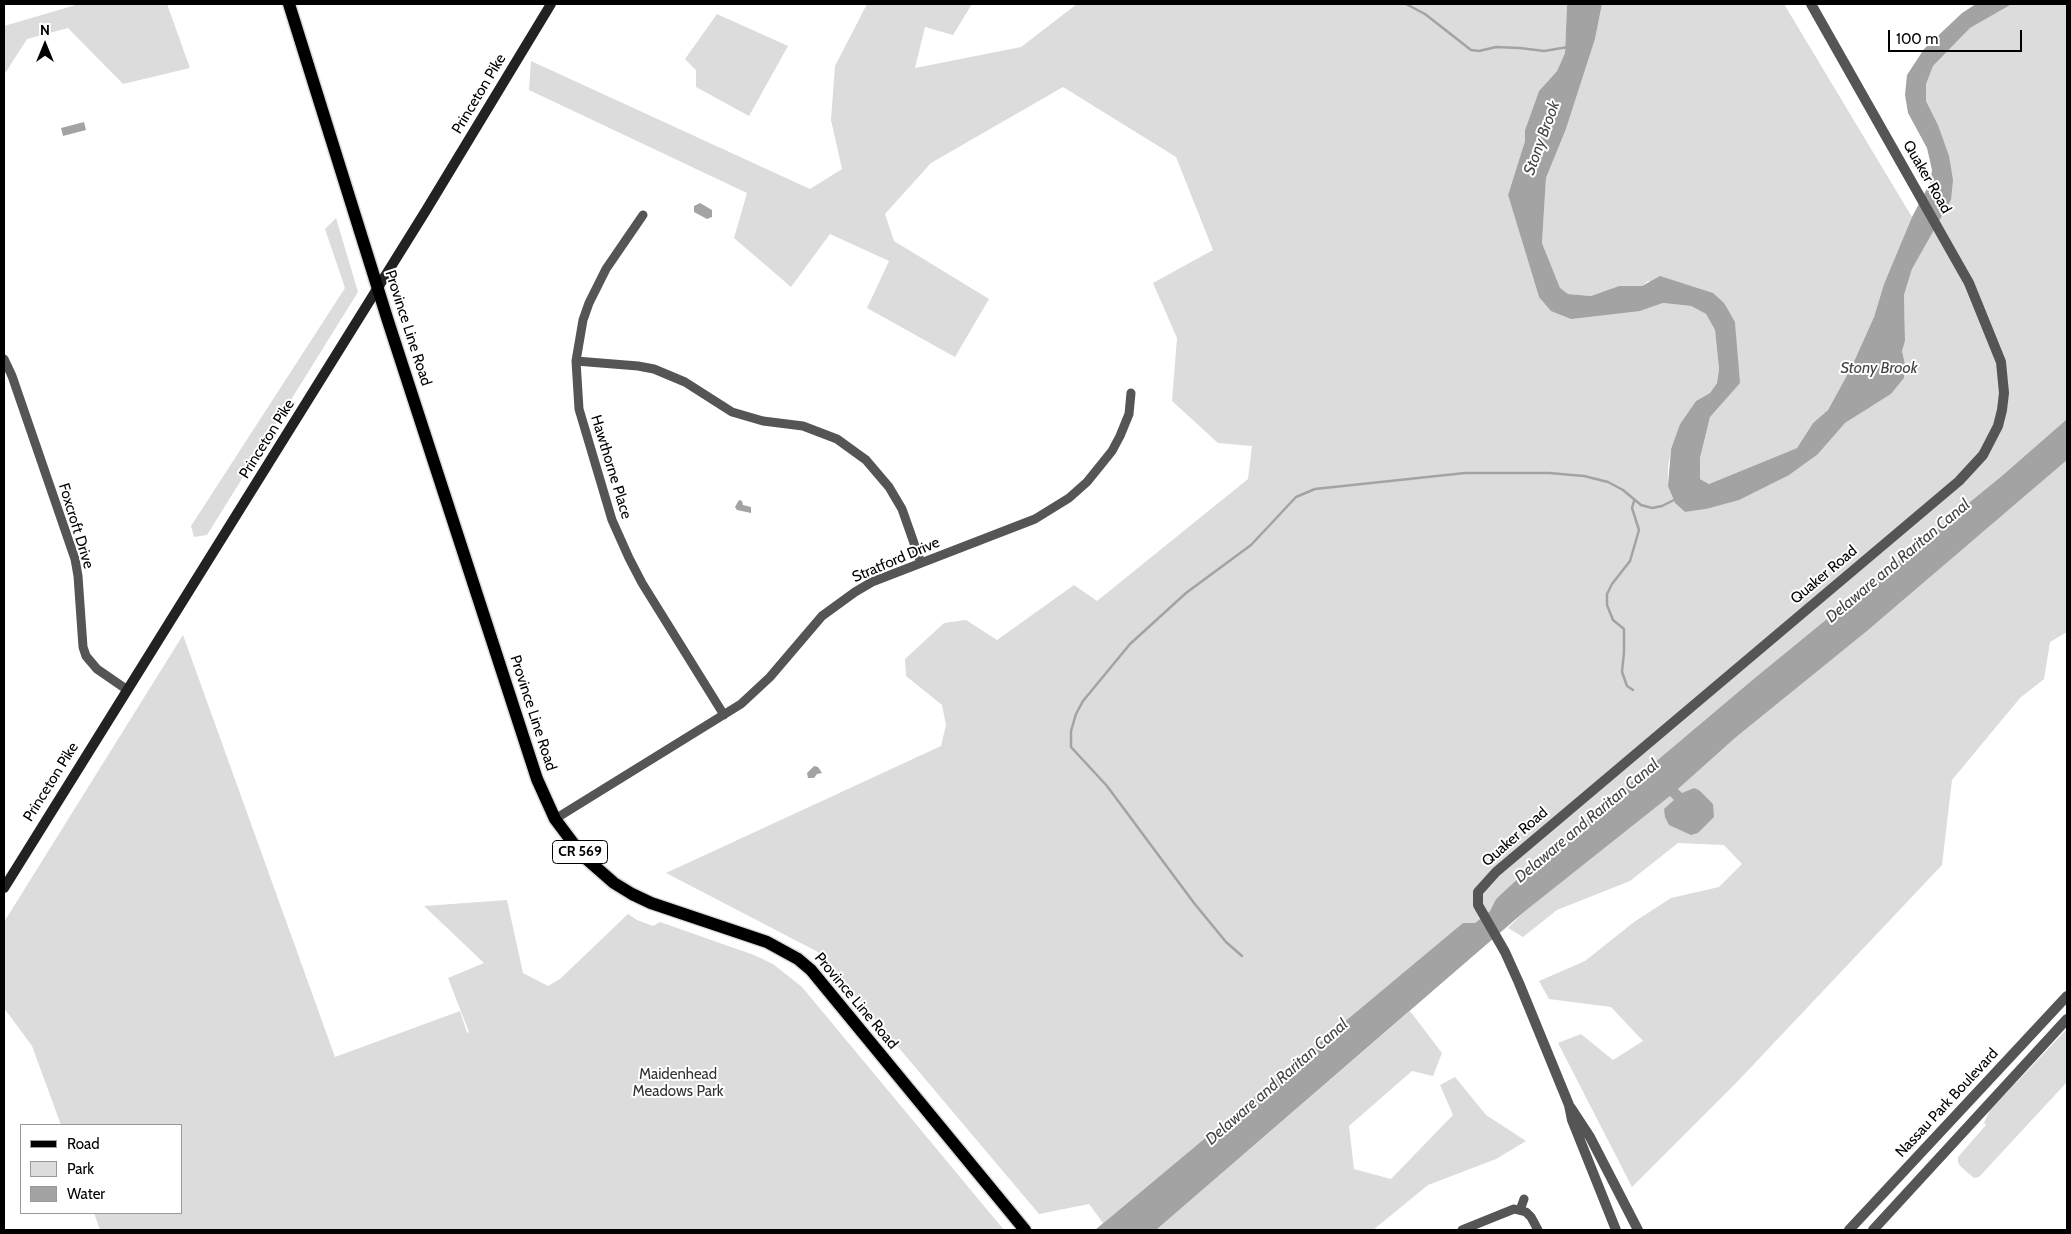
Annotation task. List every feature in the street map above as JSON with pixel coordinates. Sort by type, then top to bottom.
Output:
[{"type":"main road","name":"Province Line Road","points":[[289,4],[378,289],[538,780],[555,819],[587,860],[614,883],[632,894],[651,903],[767,942],[798,959],[811,970],[1025,1230]]},
{"type":"main road","name":"Princeton Pike","points":[[4,888],[126,689],[182,604],[378,289],[551,4]]},
{"type":"street","name":"Quaker Road","points":[[1638,1230],[1590,1138],[1569,1105],[1515,975],[1497,937],[1481,912],[1477,898],[1478,892],[1496,872],[1959,481],[1983,455],[1998,426],[2002,410],[2004,385],[2001,362],[1977,300],[1946,239],[1811,4]]},
{"type":"street","name":"Hawthorne Place","points":[[643,215],[606,269],[589,303],[580,333],[576,361],[576,390],[583,427],[618,536],[642,583],[724,715]]},
{"type":"street","name":"Foxcroft Drive","points":[[4,359],[12,376],[75,559],[83,647],[86,656],[97,669],[126,689]]},
{"type":"street","points":[[576,361],[638,366],[654,370],[685,382],[732,412],[762,421],[803,426],[836,439],[866,460],[889,487],[902,509],[921,563]]},
{"type":"street","name":"Stratford Drive","points":[[555,819],[724,715],[758,690],[808,630],[838,603],[872,582],[1035,519],[1069,498],[1095,473],[1112,451],[1129,414],[1131,393]]},
{"type":"street","name":"Nassau Park Boulevard","points":[[1850,1230],[2067,996]]},
{"type":"street","name":"Nassau Park Boulevard","points":[[1873,1230],[2067,1019]]},
{"type":"street","name":"Quaker Road","points":[[1569,1105],[1572,1120],[1616,1230]]},
{"type":"street","points":[[1924,1150],[1934,1163]]},
{"type":"street","points":[[1520,1210],[1524,1199]]},
{"type":"street","points":[[1462,1230],[1507,1210],[1520,1210],[1531,1217],[1538,1230]]},
{"type":"green space","points":[[79,4],[167,4],[190,68],[123,84],[68,28],[27,39],[4,75],[4,26]]},
{"type":"green space","points":[[867,4],[972,4],[953,35],[925,27],[915,68],[1021,47],[1077,4],[1567,4],[1565,53],[1557,71],[1539,91],[1525,130],[1525,141],[1508,195],[1539,297],[1640,311],[1663,303],[1691,306],[1706,314],[1715,330],[1719,369],[1717,383],[1710,393],[1696,401],[1680,424],[1671,449],[1668,467],[1668,486],[1675,503],[1685,512],[1706,509],[1818,454],[1845,423],[1891,394],[1904,378],[1905,364],[1902,351],[1905,341],[1904,295],[1912,269],[1951,200],[1938,125],[1926,101],[1925,84],[1933,66],[1970,28],[2012,4],[2067,4],[2067,419],[2003,475],[1756,677],[1526,871],[1496,899],[1490,911],[1475,923],[1463,924],[1103,1223],[1089,1204],[1039,1214],[818,952],[666,873],[941,746],[946,725],[942,705],[906,676],[905,659],[944,623],[966,620],[997,640],[1074,585],[1097,601],[1248,479],[1252,446],[1218,443],[1172,401],[1177,338],[1153,283],[1213,250],[1176,157],[1063,87],[931,163],[885,214],[894,241],[989,299],[955,357],[867,308],[889,261],[830,234],[791,287],[734,238],[747,193],[529,90],[531,61],[810,189],[842,169],[831,120],[835,66]]},
{"type":"green space","points":[[1602,4],[1784,4],[1912,217],[1884,284],[1874,317],[1852,366],[1828,410],[1813,423],[1797,448],[1709,484],[1700,479],[1700,458],[1710,416],[1739,383],[1735,322],[1648,281],[1642,286],[1619,286],[1591,296],[1568,294],[1560,289],[1542,243],[1546,178],[1566,129],[1595,39]]},
{"type":"green space","points":[[717,14],[788,46],[749,116],[696,87],[696,70],[685,59]]},
{"type":"green space","points":[[336,218],[358,292],[207,535],[194,537],[191,526],[345,288],[325,229]]},
{"type":"green space","points":[[2067,460],[2067,632],[2050,642],[2044,679],[2020,698],[1952,780],[1942,865],[1737,1082],[1632,1187],[1558,1043],[1581,1034],[1613,1060],[1643,1041],[1611,1007],[1549,999],[1539,981],[1585,961],[1634,922],[1671,898],[1719,887],[1742,864],[1724,845],[1678,843],[1630,881],[1557,910],[1523,937],[1508,928],[1524,912],[1671,795],[1698,833],[1714,817],[1699,790],[1694,788],[1682,794],[1678,789],[1735,738],[1867,631]]},
{"type":"green space","name":"Maidenhead Meadows Park","points":[[183,635],[335,1057],[460,1011],[467,1033],[469,1032],[448,978],[484,963],[424,906],[507,900],[523,973],[548,986],[560,979],[628,914],[637,920],[653,926],[660,922],[754,955],[773,964],[802,987],[1004,1230],[100,1230],[94,1214],[182,1214],[182,1124],[61,1124],[32,1046],[4,1008],[4,922]]},
{"type":"green space","points":[[1410,1011],[1442,1053],[1433,1076],[1412,1071],[1349,1126],[1354,1169],[1391,1179],[1453,1115],[1440,1085],[1455,1077],[1486,1115],[1526,1141],[1496,1159],[1428,1185],[1373,1230],[1156,1230]]},
{"type":"green space","points":[[2067,1029],[2067,1082],[1979,1177],[1974,1178],[1960,1166],[1958,1157],[1986,1125],[1984,1123],[1990,1110]]},
{"type":"water","name":"Stony Brook","points":[[1567,4],[1602,4],[1595,39],[1566,129],[1546,178],[1542,243],[1560,288],[1568,294],[1591,296],[1619,286],[1642,286],[1660,276],[1713,293],[1724,303],[1735,322],[1740,383],[1710,417],[1700,458],[1700,479],[1709,484],[1797,448],[1813,423],[1828,410],[1852,366],[1874,317],[1884,284],[1912,217],[1930,183],[1932,170],[1927,148],[1908,113],[1905,95],[1907,75],[1924,49],[1962,13],[1976,4],[2012,4],[1970,28],[1933,66],[1926,84],[1926,101],[1938,125],[1949,156],[1953,180],[1951,200],[1912,269],[1904,295],[1905,341],[1902,351],[1905,364],[1904,378],[1891,394],[1845,423],[1818,454],[1789,475],[1739,500],[1706,509],[1685,512],[1675,503],[1668,486],[1671,449],[1680,424],[1696,401],[1710,393],[1717,383],[1719,369],[1715,330],[1706,314],[1691,306],[1663,303],[1640,311],[1571,319],[1551,311],[1539,297],[1508,195],[1525,141],[1525,130],[1539,91],[1557,71],[1565,53]]},
{"type":"water","points":[[84,122],[86,130],[63,136],[61,128]]},
{"type":"water","points":[[700,203],[712,210],[712,217],[707,219],[694,212],[694,206]]},
{"type":"water","name":"Delaware and Raritan Canal","points":[[2067,419],[2067,460],[1867,631],[1735,738],[1678,789],[1682,793],[1694,788],[1699,790],[1713,804],[1714,817],[1698,833],[1691,835],[1669,825],[1664,809],[1674,800],[1670,796],[1524,912],[1156,1230],[1095,1230],[1463,923],[1475,923],[1490,911],[1496,899],[1526,871],[1756,677],[2003,475]]},
{"type":"water","points":[[739,500],[742,501],[743,505],[751,507],[751,513],[737,510],[735,507]]},
{"type":"water","points":[[814,766],[818,767],[822,773],[817,774],[814,778],[808,778],[807,773]]},
{"type":"waterway","points":[[1406,4],[1425,14],[1471,50],[1479,51],[1496,47],[1544,51],[1568,47]]},
{"type":"waterway","points":[[1242,956],[1226,942],[1194,903],[1107,786],[1071,747],[1071,731],[1076,714],[1083,701],[1130,644],[1186,593],[1251,545],[1296,497],[1315,489],[1465,473],[1549,473],[1584,476],[1608,482],[1623,490],[1641,505],[1652,508],[1662,506],[1676,499]]},
{"type":"waterway","points":[[1633,690],[1627,686],[1622,672],[1624,629],[1613,620],[1607,605],[1607,594],[1612,584],[1630,561],[1639,530],[1632,508],[1634,501]]}]
